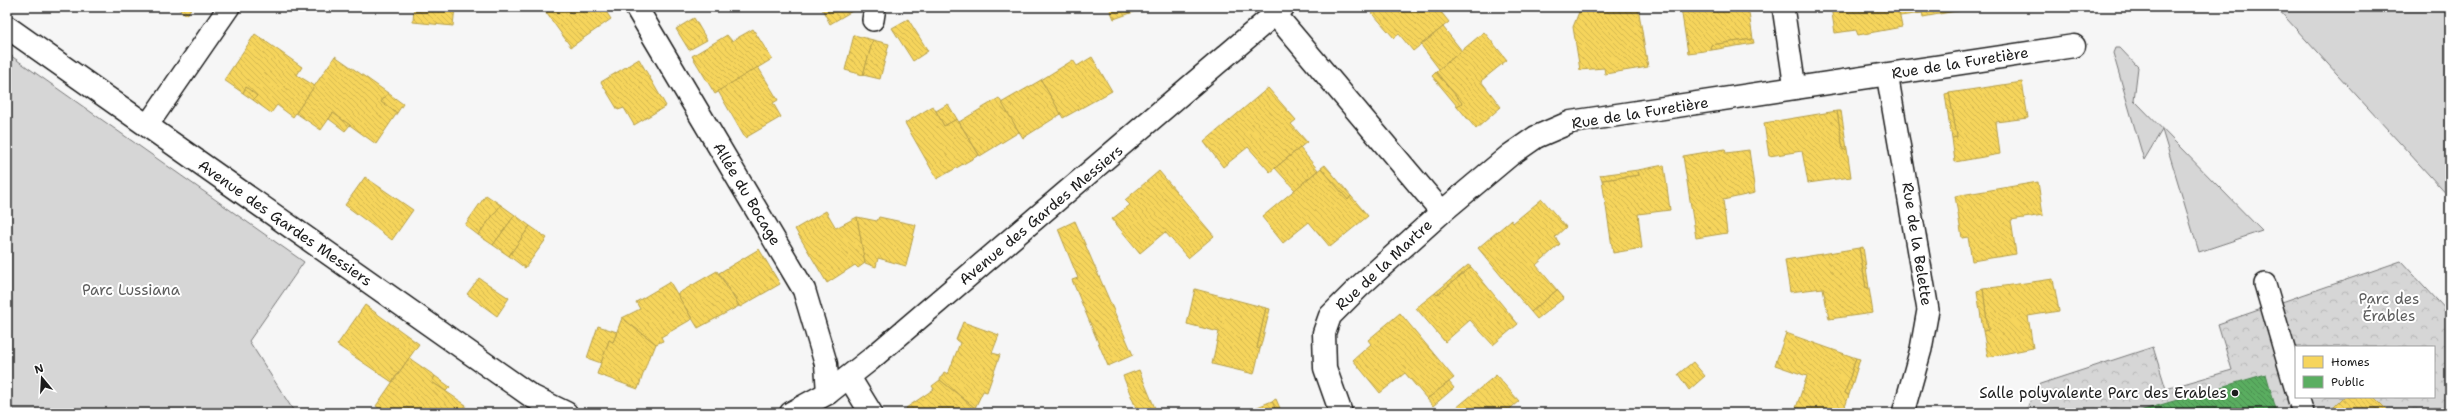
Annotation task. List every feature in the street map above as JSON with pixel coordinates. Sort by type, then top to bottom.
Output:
[{"type":"street","name":"Allée du Bocage","points":[[636,7],[804,290],[826,364],[828,392]]},
{"type":"street","name":"Avenue des Gardes Messiers","points":[[791,413],[828,392],[849,377],[1129,141],[1276,9]]},
{"type":"street","points":[[1276,9],[1442,212]]},
{"type":"street","name":"Avenue des Gardes Messiers","points":[[7,27],[532,396],[566,413]]},
{"type":"street","name":"Rue de la Furetière","points":[[1442,212],[1529,142],[1571,122],[2074,46]]},
{"type":"street","name":"Rue de la Martre","points":[[1341,413],[1325,368],[1324,332],[1330,316],[1360,286],[1442,212]]},
{"type":"street","points":[[849,377],[871,413]]},
{"type":"lane","points":[[147,126],[229,7]]},
{"type":"lane","points":[[1783,7],[1796,88]]},
{"type":"lane","name":"Rue de la Belette","points":[[1887,74],[1928,310],[1921,350],[1903,413]]},
{"type":"lane","points":[[2265,284],[2295,387]]},
{"type":"lane","points":[[2298,398],[2303,413]]},
{"type":"green space","points":[[2276,7],[2450,7],[2450,198]]},
{"type":"green space","points":[[2115,48],[2120,48],[2138,67],[2134,100],[2262,231],[2199,252],[2162,130],[2144,160],[2113,53]]},
{"type":"green space","name":"Parc Lussiana","points":[[7,53],[304,262],[249,341],[295,413],[7,413]]},
{"type":"green space","name":"Parc des Érables","points":[[2401,261],[2450,314],[2450,413],[2025,413],[2037,385],[2153,347],[2166,389],[2232,370],[2218,324]]},
{"type":"building: Homes","points":[[176,7],[192,7],[187,15]]},
{"type":"building: Homes","points":[[414,7],[455,7],[453,26],[413,22]]},
{"type":"building: Homes","points":[[542,7],[603,7],[611,19],[571,47]]},
{"type":"building: Homes","points":[[821,7],[859,7],[830,24]]},
{"type":"building: Homes","points":[[1109,7],[1148,7],[1114,19]]},
{"type":"building: Homes","points":[[1367,7],[1437,7],[1449,22],[1413,51],[1399,34],[1394,38]]},
{"type":"building: Homes","points":[[1603,7],[1638,7],[1648,67],[1605,74],[1604,68],[1580,70],[1573,27],[1579,12]]},
{"type":"building: Homes","points":[[1748,7],[1753,39],[1711,45],[1712,50],[1688,53],[1681,8]]},
{"type":"building: Homes","points":[[1831,7],[1898,7],[1902,27],[1858,35],[1856,30],[1835,33]]},
{"type":"building: Homes","points":[[1898,7],[1921,7],[1922,13],[1900,16]]},
{"type":"building: Homes","points":[[1921,7],[1957,7],[1950,8],[1950,12],[1923,17]]},
{"type":"building: Homes","points":[[1985,7],[1950,12],[1950,8]]},
{"type":"building: Homes","points":[[694,18],[707,40],[689,50],[676,29]]},
{"type":"building: Homes","points":[[908,19],[928,51],[913,61],[892,28]]},
{"type":"building: Homes","points":[[1443,27],[1462,51],[1439,69],[1421,45]]},
{"type":"building: Homes","points":[[753,29],[772,59],[715,94],[692,56],[727,35],[732,41]]},
{"type":"building: Homes","points":[[1484,32],[1507,60],[1481,81],[1501,107],[1476,129],[1457,106],[1462,103],[1436,72]]},
{"type":"building: Homes","points":[[255,34],[302,67],[297,75],[315,86],[293,117],[277,105],[271,113],[253,100],[257,96],[246,87],[243,93],[224,80]]},
{"type":"building: Homes","points":[[854,35],[873,40],[863,75],[845,70]]},
{"type":"building: Homes","points":[[1753,39],[1754,43],[1712,50],[1711,45]]},
{"type":"building: Homes","points":[[873,40],[889,44],[880,79],[863,75]]},
{"type":"building: Homes","points":[[335,56],[388,93],[381,102],[397,113],[376,144],[333,113],[321,130],[296,113]]},
{"type":"building: Homes","points":[[1092,57],[1112,91],[1063,118],[1041,80],[1073,60],[1077,66]]},
{"type":"building: Homes","points":[[639,59],[666,106],[634,125],[624,108],[618,110],[601,82]]},
{"type":"building: Homes","points":[[758,67],[778,100],[773,103],[781,117],[745,138],[718,91]]},
{"type":"building: Homes","points":[[1436,72],[1462,103],[1457,106],[1432,76]]},
{"type":"building: Homes","points":[[1041,80],[1061,114],[1023,138],[1001,103]]},
{"type":"building: Homes","points":[[2022,82],[2028,118],[1996,122],[2000,154],[1955,162],[1952,138],[1957,137],[1949,93]]},
{"type":"building: Homes","points":[[246,87],[257,96],[253,100],[243,93]]},
{"type":"building: Homes","points":[[1268,88],[1296,120],[1291,124],[1307,142],[1270,172],[1248,147],[1223,167],[1204,142]]},
{"type":"building: Homes","points":[[388,93],[403,104],[397,113],[381,102]]},
{"type":"building: Homes","points":[[1949,93],[1957,137],[1952,138],[1945,94]]},
{"type":"building: Homes","points":[[999,98],[1019,132],[980,156],[959,122]]},
{"type":"building: Homes","points":[[948,104],[957,119],[944,126],[936,111]]},
{"type":"building: Homes","points":[[933,106],[944,126],[957,119],[979,155],[937,179],[905,123]]},
{"type":"building: Homes","points":[[1837,111],[1841,111],[1847,149],[1843,150]]},
{"type":"building: Homes","points":[[1837,111],[1843,150],[1847,149],[1851,177],[1808,183],[1802,151],[1769,156],[1764,123]]},
{"type":"building: Homes","points":[[333,113],[350,125],[345,131],[329,119]]},
{"type":"building: Homes","points":[[1300,148],[1318,170],[1295,190],[1275,168]]},
{"type":"building: Homes","points":[[1725,149],[1726,153],[1749,150],[1755,193],[1723,200],[1727,233],[1696,238],[1683,156]]},
{"type":"building: Homes","points":[[1325,165],[1351,196],[1348,200],[1321,168]]},
{"type":"building: Homes","points":[[1664,165],[1670,210],[1638,214],[1642,248],[1613,253],[1602,180],[1639,175],[1638,170]]},
{"type":"building: Homes","points":[[1321,168],[1348,200],[1351,196],[1368,216],[1330,247],[1309,222],[1283,243],[1262,217]]},
{"type":"building: Homes","points":[[1638,170],[1639,175],[1602,180],[1600,175]]},
{"type":"building: Homes","points":[[1159,171],[1214,236],[1188,258],[1165,232],[1140,253],[1112,219],[1130,205],[1125,200]]},
{"type":"building: Homes","points":[[365,177],[413,210],[392,240],[345,205]]},
{"type":"building: Homes","points":[[2038,182],[2043,215],[2011,220],[2016,254],[1972,261],[1968,237],[1962,238],[1955,196]]},
{"type":"building: Homes","points":[[486,195],[501,205],[478,235],[465,225]]},
{"type":"building: Homes","points":[[1542,199],[1566,227],[1555,237],[1560,244],[1536,265],[1557,290],[1531,312],[1478,248],[1511,220],[1513,223]]},
{"type":"building: Homes","points":[[501,205],[515,215],[493,245],[478,235]]},
{"type":"building: Homes","points":[[826,211],[836,228],[857,217],[865,263],[858,268],[855,265],[827,283],[795,229]]},
{"type":"building: Homes","points":[[515,215],[530,226],[509,256],[493,245]]},
{"type":"building: Homes","points":[[857,217],[877,221],[879,217],[916,225],[906,266],[878,258],[876,267],[865,263]]},
{"type":"building: Homes","points":[[1075,221],[1133,355],[1108,366],[1072,280],[1078,278],[1058,229]]},
{"type":"building: Homes","points":[[530,226],[547,238],[525,268],[509,256]]},
{"type":"building: Homes","points":[[1863,247],[1869,288],[1866,288],[1859,248]]},
{"type":"building: Homes","points":[[1859,248],[1866,288],[1869,288],[1873,313],[1829,319],[1823,288],[1790,292],[1785,260]]},
{"type":"building: Homes","points":[[759,249],[780,284],[740,307],[719,273]]},
{"type":"building: Homes","points":[[1468,265],[1471,267],[1437,295],[1435,293]]},
{"type":"building: Homes","points":[[1471,267],[1518,324],[1493,345],[1470,320],[1445,342],[1416,308],[1435,293],[1437,295]]},
{"type":"building: Homes","points":[[717,271],[739,306],[698,328],[677,294]]},
{"type":"building: Homes","points":[[479,278],[509,298],[497,316],[467,294]]},
{"type":"building: Homes","points":[[2053,279],[2059,311],[2028,316],[2033,348],[1988,357],[1983,331],[1988,330],[1983,289]]},
{"type":"building: Homes","points":[[670,282],[692,319],[661,337],[663,341],[656,344],[622,318],[640,309],[636,302]]},
{"type":"building: Homes","points":[[1195,289],[1266,308],[1257,348],[1260,349],[1254,374],[1212,364],[1219,332],[1187,324]]},
{"type":"building: Homes","points":[[1983,289],[1988,330],[1983,331],[1977,291]]},
{"type":"building: Homes","points":[[1557,290],[1564,298],[1537,319],[1531,312]]},
{"type":"building: Homes","points":[[365,305],[419,344],[392,382],[337,345]]},
{"type":"building: Homes","points":[[1266,308],[1270,309],[1260,349],[1257,348]]},
{"type":"building: Homes","points":[[1400,313],[1454,378],[1427,399],[1405,373],[1380,393],[1353,360],[1371,344],[1368,340]]},
{"type":"building: Homes","points":[[622,318],[656,344],[652,354],[650,354],[638,389],[597,374],[609,340],[613,342]]},
{"type":"building: Homes","points":[[963,322],[999,335],[992,353],[1000,355],[987,392],[983,391],[975,408],[940,380],[944,372],[948,374],[960,343],[956,340]]},
{"type":"building: Homes","points":[[598,326],[617,332],[613,342],[609,340],[601,363],[587,358]]},
{"type":"building: Homes","points":[[1786,333],[1856,358],[1845,393],[1849,395],[1843,413],[1812,413],[1796,408],[1807,376],[1775,365]]},
{"type":"building: Homes","points":[[409,358],[435,376],[432,382],[466,405],[461,413],[386,413],[376,406]]},
{"type":"building: Homes","points":[[1856,358],[1860,359],[1849,395],[1845,393]]},
{"type":"building: Homes","points":[[1693,362],[1705,376],[1689,390],[1678,374]]},
{"type":"building: Homes","points":[[1139,370],[1157,413],[1138,413],[1123,376]]},
{"type":"building: Homes","points":[[1496,375],[1519,401],[1505,413],[1450,413]]},
{"type":"building: Homes","points":[[435,376],[450,387],[446,391],[432,382]]},
{"type":"building: Homes","points":[[940,380],[976,409],[970,413],[909,413],[906,408],[934,389],[932,386]]},
{"type":"building: Homes","points":[[1449,382],[1454,388],[1433,406],[1427,399]]},
{"type":"building: Homes","points":[[2343,398],[2375,398],[2390,413],[2328,413]]},
{"type":"building: Homes","points":[[1276,399],[1282,413],[1277,413],[1272,401]]},
{"type":"building: Homes","points":[[1272,401],[1277,413],[1243,413]]},
{"type":"building: Public","name":"Salle polyvalente Parc des Erables","points":[[2266,374],[2277,413],[2133,413]]},
{"type":"place","name":"Salle polyvalente Parc des Erables","points":[[2235,393]]}]
